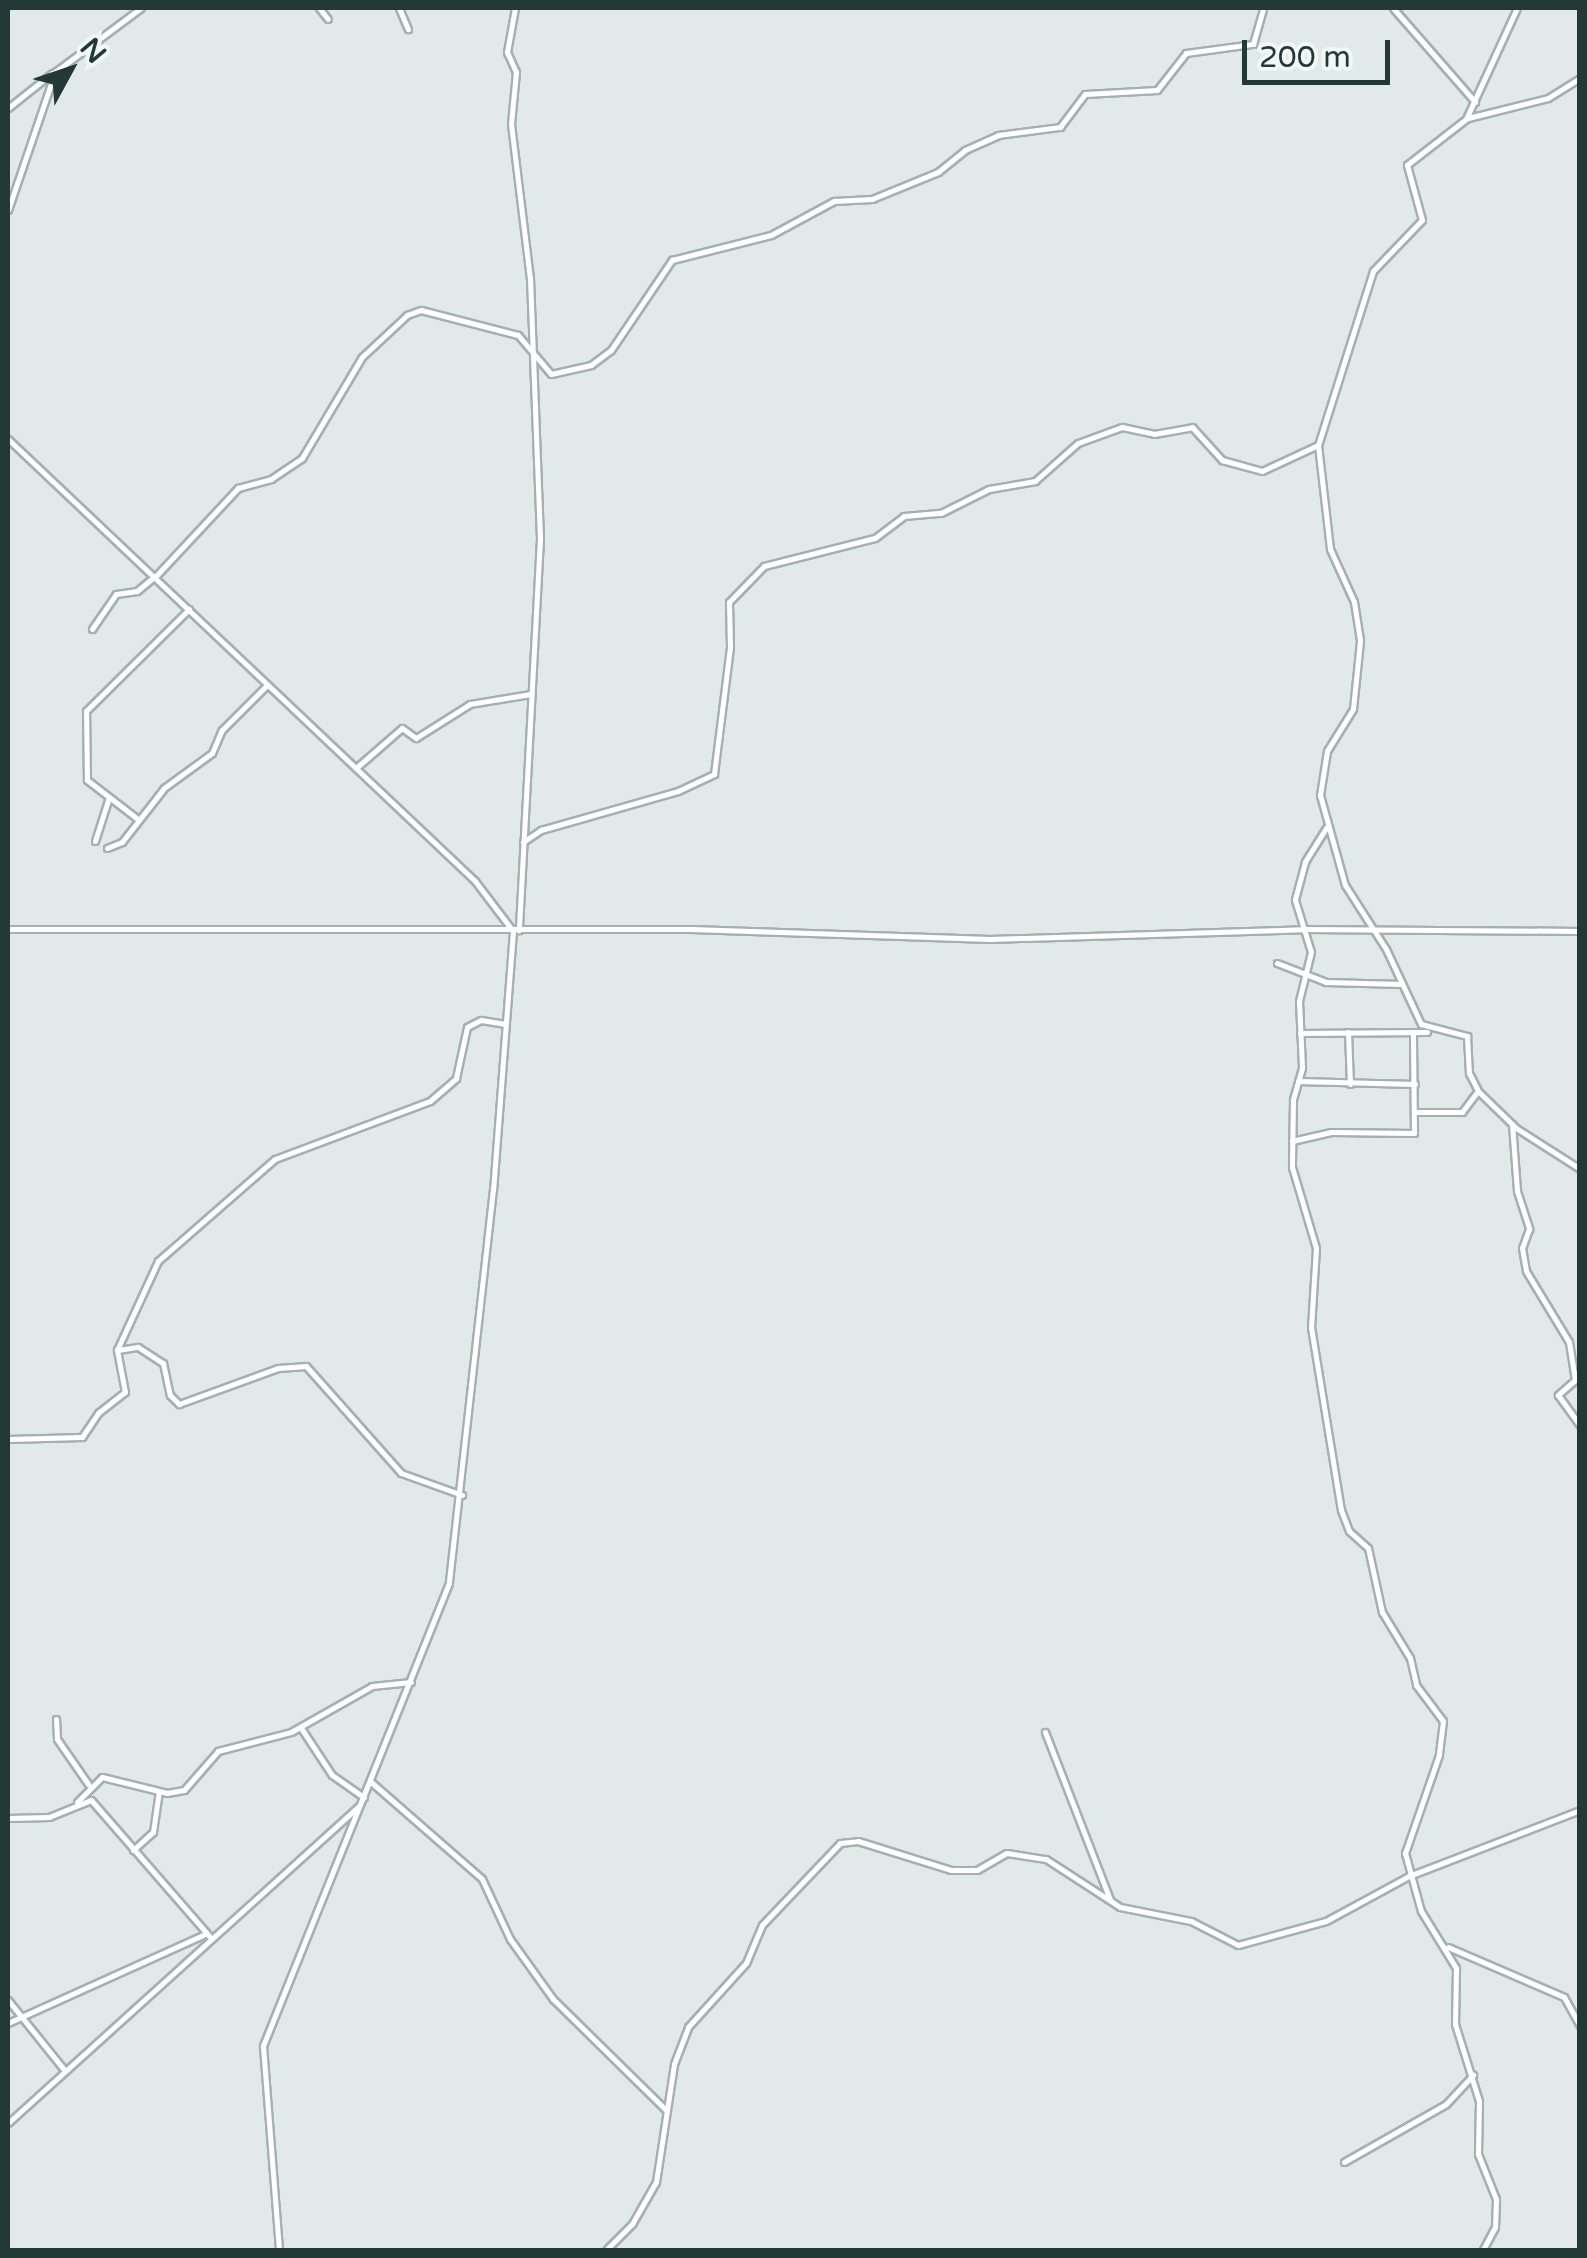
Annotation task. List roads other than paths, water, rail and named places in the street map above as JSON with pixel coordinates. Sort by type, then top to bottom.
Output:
[{"type":"street","points":[[8,108],[140,8]]},
{"type":"street","points":[[319,8],[328,19]]},
{"type":"street","points":[[398,8],[408,30]]},
{"type":"street","points":[[279,2250],[263,2046],[449,1583],[462,1495],[516,931],[540,539],[534,358],[512,124],[516,72],[507,52],[514,8]]},
{"type":"street","points":[[92,629],[116,594],[138,590],[155,577],[238,488],[272,479],[302,458],[362,357],[408,314],[421,310],[518,335],[534,358],[558,375],[596,363],[631,324],[668,262],[771,235],[834,201],[872,198],[938,172],[965,150],[998,136],[1060,127],[1085,94],[1157,90],[1186,53],[1253,44],[1263,8]]},
{"type":"street","points":[[1392,8],[1475,102]]},
{"type":"street","points":[[1466,119],[1517,8]]},
{"type":"street","points":[[8,210],[55,72]]},
{"type":"street","points":[[1431,1032],[1370,930],[1326,828],[1320,790],[1327,751],[1352,708],[1360,641],[1354,602],[1330,550],[1318,444],[1373,271],[1422,220],[1407,165],[1466,119],[1548,98],[1580,78]]},
{"type":"street","points":[[522,842],[540,830],[711,778],[724,709],[729,602],[764,566],[875,538],[904,516],[941,513],[989,488],[1035,481],[1078,443],[1122,427],[1154,434],[1192,427],[1222,460],[1262,471],[1318,444]]},
{"type":"street","points":[[8,438],[492,898],[516,931]]},
{"type":"street","points":[[139,820],[86,776],[86,711],[189,609]]},
{"type":"street","points":[[106,848],[119,845],[171,782],[212,753],[222,730],[267,685]]},
{"type":"street","points":[[356,768],[402,728],[416,738],[470,704],[533,692]]},
{"type":"street","points":[[95,841],[109,797]]},
{"type":"street","points":[[1326,828],[1296,895],[1311,952],[1300,1032],[1292,1167],[1317,1254],[1311,1326],[1341,1510],[1350,1531],[1368,1548],[1382,1612],[1410,1658],[1419,1690],[1443,1721],[1439,1755],[1406,1845],[1409,1876],[1421,1911],[1456,1968],[1455,2024],[1473,2075],[1480,2111],[1478,2154],[1497,2208],[1483,2250]]},
{"type":"street","points":[[8,929],[691,928],[990,939],[1304,929],[1580,931]]},
{"type":"street","points":[[1277,963],[1305,976],[1402,984]]},
{"type":"street","points":[[8,1439],[82,1437],[125,1392],[118,1350],[154,1264],[218,1204],[274,1159],[421,1108],[456,1078],[466,1027],[482,1020],[506,1024]]},
{"type":"street","points":[[1300,1032],[1431,1032],[1467,1036],[1468,1073],[1478,1092],[1512,1124],[1580,1170]]},
{"type":"street","points":[[1348,1032],[1350,1084]]},
{"type":"street","points":[[1292,1141],[1331,1132],[1412,1134],[1416,1112],[1413,1032]]},
{"type":"street","points":[[1298,1081],[1414,1084]]},
{"type":"street","points":[[1416,1112],[1462,1112],[1478,1092]]},
{"type":"street","points":[[1512,1124],[1516,1191],[1529,1228],[1522,1248],[1526,1271],[1570,1342],[1575,1380],[1558,1395],[1580,1425]]},
{"type":"street","points":[[118,1350],[138,1347],[162,1363],[170,1395],[179,1404],[278,1368],[306,1366],[401,1473],[462,1495]]},
{"type":"street","points":[[161,1802],[198,1781],[207,1756],[300,1728],[364,1689],[411,1682]]},
{"type":"street","points":[[56,1719],[57,1739],[88,1784]]},
{"type":"street","points":[[300,1728],[332,1774],[364,1798]]},
{"type":"street","points":[[1044,1732],[1111,1902]]},
{"type":"street","points":[[77,1802],[88,1784],[111,1778],[173,1792]]},
{"type":"street","points":[[371,1782],[482,1879],[510,1939],[553,1999],[668,2110]]},
{"type":"street","points":[[132,1850],[150,1836],[161,1802],[159,1791]]},
{"type":"street","points":[[8,1818],[49,1817],[77,1802],[91,1800],[206,1936]]},
{"type":"street","points":[[8,2123],[206,1936],[360,1805]]},
{"type":"street","points":[[606,2250],[632,2224],[656,2182],[676,2056],[688,2027],[746,1963],[762,1925],[840,1843],[858,1842],[950,1870],[977,1870],[1006,1853],[1046,1859],[1111,1902],[1191,1921],[1238,1945],[1326,1921],[1409,1876],[1580,1810]]},
{"type":"street","points":[[8,2023],[206,1936]]},
{"type":"street","points":[[1445,1946],[1564,1997],[1580,2026]]},
{"type":"street","points":[[8,2000],[64,2071]]},
{"type":"street","points":[[1344,2162],[1446,2104],[1473,2075]]}]
